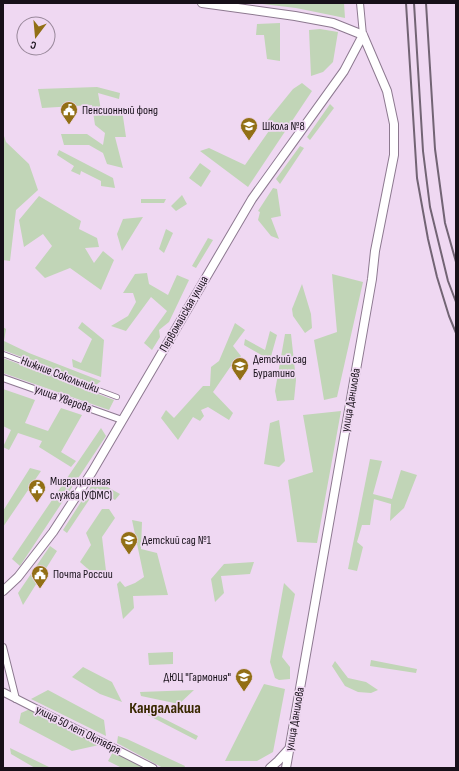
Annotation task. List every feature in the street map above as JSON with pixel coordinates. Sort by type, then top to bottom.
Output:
[{"type":"main road","points":[[202,3],[221,4],[333,23],[363,35]]},
{"type":"main road","name":"Первомайская улица","points":[[3,591],[18,577],[53,532],[92,472],[252,199],[344,71],[363,35]]},
{"type":"main road","name":"улица Данилова","points":[[286,768],[372,279],[375,251],[394,155],[394,124],[387,91],[363,35]]},
{"type":"main road","points":[[270,768],[290,748]]},
{"type":"street","points":[[360,3],[363,35]]},
{"type":"street","name":"Нижние Сокольники","points":[[3,354],[117,397]]},
{"type":"street","name":"улица Уверова","points":[[3,378],[122,420]]},
{"type":"street","points":[[3,647],[16,698]]},
{"type":"street","name":"улица 50 лет Октября","points":[[3,692],[153,768]]},
{"type":"green space","points":[[253,3],[344,3],[345,18],[296,8]]},
{"type":"green space","points":[[280,23],[280,61],[267,59],[264,35],[256,35],[257,24]]},
{"type":"green space","points":[[320,29],[338,32],[333,62],[323,72],[311,76],[309,30]]},
{"type":"green space","points":[[302,83],[312,91],[248,187],[200,151],[209,148],[245,165],[271,128],[267,121],[293,89]]},
{"type":"green space","points":[[97,87],[120,93],[119,99],[98,93],[101,110],[122,110],[126,137],[115,137],[123,168],[107,164],[103,153],[89,145],[64,145],[61,134],[87,134],[103,145],[105,133],[95,125],[92,105],[42,108],[38,89]]},
{"type":"green space","points":[[330,104],[334,108],[310,140],[307,137]]},
{"type":"green space","points":[[3,133],[6,142],[29,164],[38,190],[16,210],[10,261],[3,260]]},
{"type":"green space","points":[[300,146],[304,148],[280,184],[276,179]]},
{"type":"green space","points":[[59,150],[113,178],[115,188],[101,186],[101,181],[81,171],[80,175],[71,171],[74,166],[57,155]]},
{"type":"green space","points":[[200,163],[211,171],[201,187],[189,178]]},
{"type":"green space","points":[[273,188],[277,189],[281,216],[271,218],[279,239],[271,236],[258,220],[260,212],[258,211]]},
{"type":"green space","points":[[182,195],[187,204],[176,211],[171,206]]},
{"type":"green space","points":[[39,196],[81,221],[79,229],[97,238],[99,247],[85,248],[94,263],[103,251],[114,260],[101,290],[70,268],[45,278],[35,268],[52,246],[43,234],[24,247],[19,220]]},
{"type":"green space","points":[[141,199],[166,199],[164,203],[141,203]]},
{"type":"green space","points":[[143,217],[122,251],[117,234],[123,219]]},
{"type":"green space","points":[[166,229],[173,233],[164,253],[159,249]]},
{"type":"green space","points":[[208,238],[213,240],[196,268],[192,266]]},
{"type":"green space","points":[[147,273],[149,284],[168,295],[177,275],[189,280],[169,322],[159,330],[160,337],[152,350],[144,343],[167,311],[151,297],[126,331],[111,326],[128,316],[136,302],[133,293],[123,293],[135,274]]},
{"type":"green space","points":[[332,274],[363,282],[337,397],[324,400],[314,340],[337,332]]},
{"type":"green space","points":[[302,284],[311,314],[312,328],[305,333],[293,316],[292,309]]},
{"type":"green space","points":[[82,322],[104,340],[101,377],[73,367],[72,359],[81,363],[92,339],[78,328]]},
{"type":"green space","points":[[235,323],[245,330],[233,346],[241,356],[236,364],[233,363],[213,392],[233,413],[229,420],[208,407],[201,410],[204,416],[200,421],[193,417],[178,440],[161,418],[166,410],[174,418],[203,386],[210,386],[211,367],[219,361]]},
{"type":"green space","points":[[3,327],[6,329],[4,341],[29,353],[101,381],[96,385],[3,350]]},
{"type":"green space","points":[[270,331],[277,335],[270,360],[244,345],[245,339],[265,350]]},
{"type":"green space","points":[[285,334],[291,334],[296,380],[294,400],[277,401],[275,391]]},
{"type":"green space","points":[[3,358],[114,400],[109,410],[3,373]]},
{"type":"green space","points":[[3,389],[35,400],[25,423],[48,431],[61,408],[82,415],[61,452],[76,461],[71,467],[39,447],[42,441],[18,433],[9,450],[3,447],[11,430],[3,426]]},
{"type":"green space","points":[[341,411],[317,543],[297,542],[288,480],[313,472],[303,415]]},
{"type":"green space","points":[[279,420],[285,461],[279,467],[264,464],[270,423]]},
{"type":"green space","points":[[101,428],[106,436],[20,566],[12,559]]},
{"type":"green space","points":[[370,459],[382,461],[373,494],[392,499],[401,470],[417,475],[404,508],[390,521],[391,504],[374,499],[370,525],[362,525],[357,542],[363,547],[357,571],[348,569]]},
{"type":"green space","points":[[30,468],[41,471],[3,527],[3,511]]},
{"type":"green space","points":[[95,480],[120,494],[115,500],[97,488],[67,533],[63,530]]},
{"type":"green space","points":[[102,509],[109,509],[115,518],[102,537],[106,571],[89,570],[80,562],[91,545],[86,533]]},
{"type":"green space","points":[[132,520],[142,522],[141,549],[157,553],[168,595],[133,596],[134,608],[123,619],[117,584],[120,581],[125,587],[144,577]]},
{"type":"green space","points":[[50,546],[57,551],[23,605],[18,593]]},
{"type":"green space","points":[[254,562],[250,574],[221,576],[224,593],[215,602],[211,579],[224,564]]},
{"type":"green space","points":[[284,583],[295,594],[282,657],[290,667],[290,679],[279,680],[275,678],[270,662]]},
{"type":"green space","points":[[173,652],[173,664],[149,665],[148,653]]},
{"type":"green space","points":[[371,660],[417,669],[416,673],[370,666]]},
{"type":"green space","points":[[335,661],[348,678],[366,682],[378,690],[371,693],[358,692],[345,686],[332,666]]},
{"type":"green space","points":[[83,667],[112,682],[122,702],[100,694],[72,677]]},
{"type":"green space","points":[[264,684],[285,689],[273,752],[257,761],[225,761]]},
{"type":"green space","points":[[48,690],[104,720],[106,736],[31,699]]},
{"type":"green space","points":[[194,690],[179,704],[141,696],[140,692]]},
{"type":"green space","points":[[137,705],[198,736],[196,740],[136,709]]},
{"type":"green space","points":[[30,709],[99,745],[72,751],[19,723],[21,713]]},
{"type":"green space","points":[[118,736],[185,766],[184,768],[163,768],[117,743]]},
{"type":"green space","points":[[10,748],[51,768],[35,768],[11,754]]},
{"type":"green space","points":[[114,750],[150,768],[122,768],[108,761]]},
{"type":"railway","points":[[406,3],[417,178],[428,239],[437,277],[456,333]]},
{"type":"railway","points":[[414,3],[423,151],[430,207],[448,281],[456,302]]},
{"type":"railway","points":[[426,3],[435,149],[445,223],[456,262]]},
{"type":"place","name":"Пенсионный фонд","points":[[69,125]]},
{"type":"place","name":"Школа №8","points":[[249,141]]},
{"type":"place","name":"Детский сад Буратино","points":[[240,381]]},
{"type":"place","name":"Миграционная служба (УФМС)","points":[[37,503]]},
{"type":"place","name":"Детский сад №1","points":[[129,555]]},
{"type":"place","name":"Почта России","points":[[40,589]]},
{"type":"place","name":"ДЮЦ \"Гармония\"","points":[[244,692]]},
{"type":"district","name":"Кандалакша","points":[[165,708]]}]
